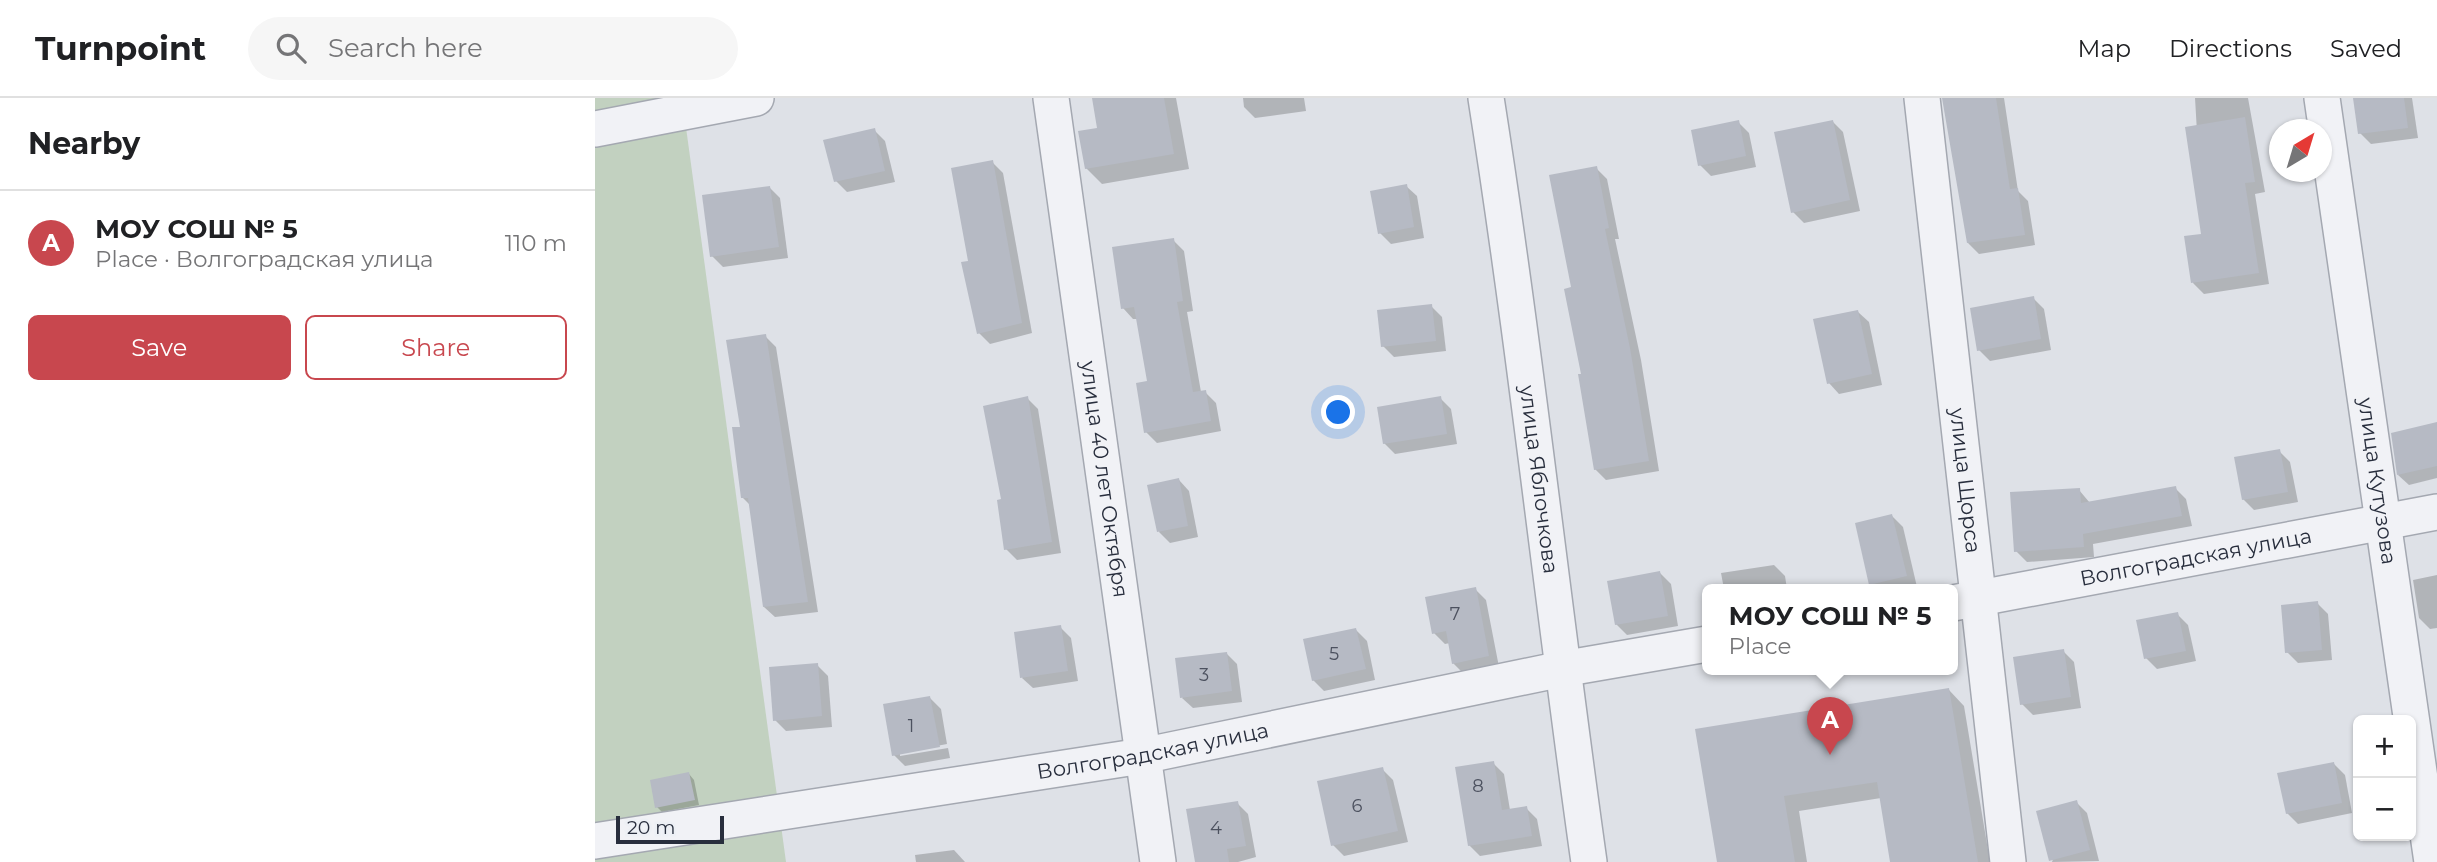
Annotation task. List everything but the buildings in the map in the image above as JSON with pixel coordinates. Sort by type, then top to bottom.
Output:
[{"type":"street","points":[[595,129],[756,98]]},
{"type":"street","name":"улица 40 лет Октября","points":[[1051,98],[1158,862]]},
{"type":"street","name":"улица Яблочкова","points":[[1486,98],[1517,292],[1562,669],[1589,862]]},
{"type":"street","name":"улица Щорса","points":[[1922,98],[1964,601],[2008,862]]},
{"type":"street","name":"улица Кутузова","points":[[2322,98],[2432,862]]},
{"type":"street","name":"Волгоградская улица","points":[[1964,601],[2437,512]]},
{"type":"street","name":"Волгоградская улица","points":[[595,841],[1142,756],[1562,669],[1702,645]]},
{"type":"green space","points":[[595,98],[682,98],[786,862],[595,862]]},
{"type":"place","name":"МОУ СОШ № 5","points":[[1830,755]]}]
